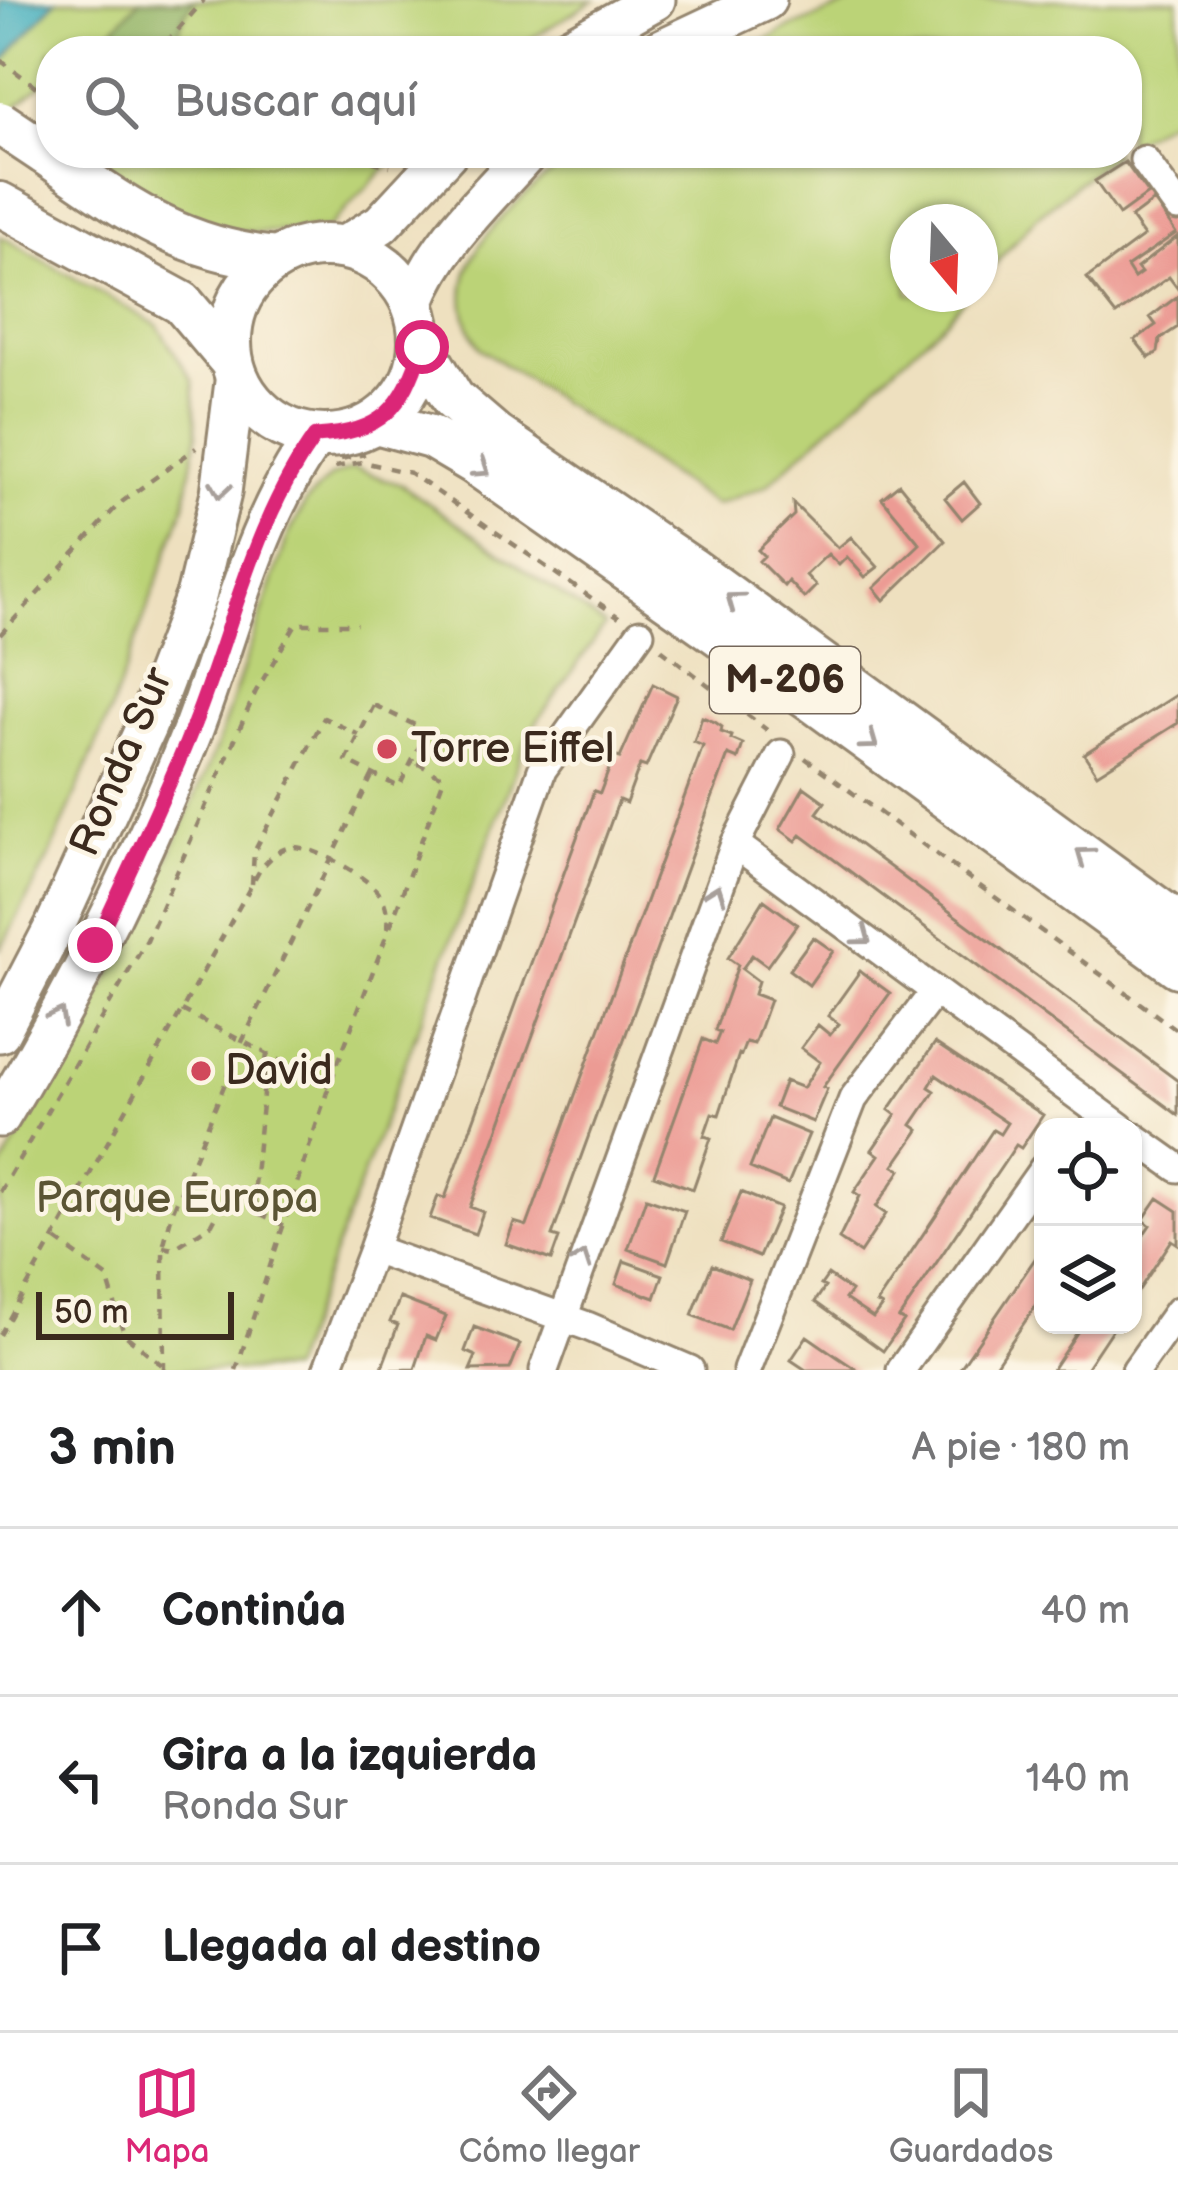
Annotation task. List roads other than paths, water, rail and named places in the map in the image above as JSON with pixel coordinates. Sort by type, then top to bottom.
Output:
[{"type":"main road","points":[[590,36],[655,0]]},
{"type":"main road","points":[[690,36],[766,0]]},
{"type":"main road","points":[[0,123],[36,147]]},
{"type":"main road","points":[[67,168],[139,216],[194,244],[276,259]]},
{"type":"main road","points":[[343,247],[381,224],[433,168]]},
{"type":"main road","points":[[414,303],[444,245],[513,168]]},
{"type":"main road","points":[[12,210],[182,303],[234,368]]},
{"type":"main road","points":[[321,454],[261,412],[242,390],[230,339],[243,293],[276,259],[308,247],[343,247],[386,266],[414,303]]},
{"type":"main road","name":"M-206","points":[[414,303],[422,347],[453,399],[495,435],[690,568],[1178,923]]},
{"type":"main road","points":[[376,422],[408,390],[422,347]]},
{"type":"main road","name":"Ronda Sur","points":[[0,1032],[146,727],[189,615],[221,493],[234,368]]},
{"type":"main road","name":"M-206","points":[[321,454],[347,434],[376,422],[431,437],[475,463],[1178,966]]},
{"type":"main road","name":"Ronda Sur","points":[[0,1118],[95,945],[190,734],[278,496],[321,454]]},
{"type":"street","points":[[1144,160],[1178,207]]},
{"type":"street","points":[[327,1370],[542,770],[640,633]]},
{"type":"street","points":[[544,1370],[735,844],[781,754]]},
{"type":"street","points":[[735,844],[935,991],[1081,1116]]},
{"type":"street","points":[[747,1370],[854,1099],[935,991]]},
{"type":"street","points":[[1142,1142],[1178,1168]]},
{"type":"street","points":[[902,1370],[1034,1182]]},
{"type":"street","points":[[374,1249],[690,1370]]},
{"type":"street","points":[[1136,1370],[1178,1311]]},
{"type":"water","points":[[0,0],[56,0],[0,65]]},
{"type":"place","name":"Torre Eiffel","points":[[387,749]]},
{"type":"place","name":"David","points":[[201,1071]]},
{"type":"park label","name":"Parque Europa","points":[[177,1199]]}]
